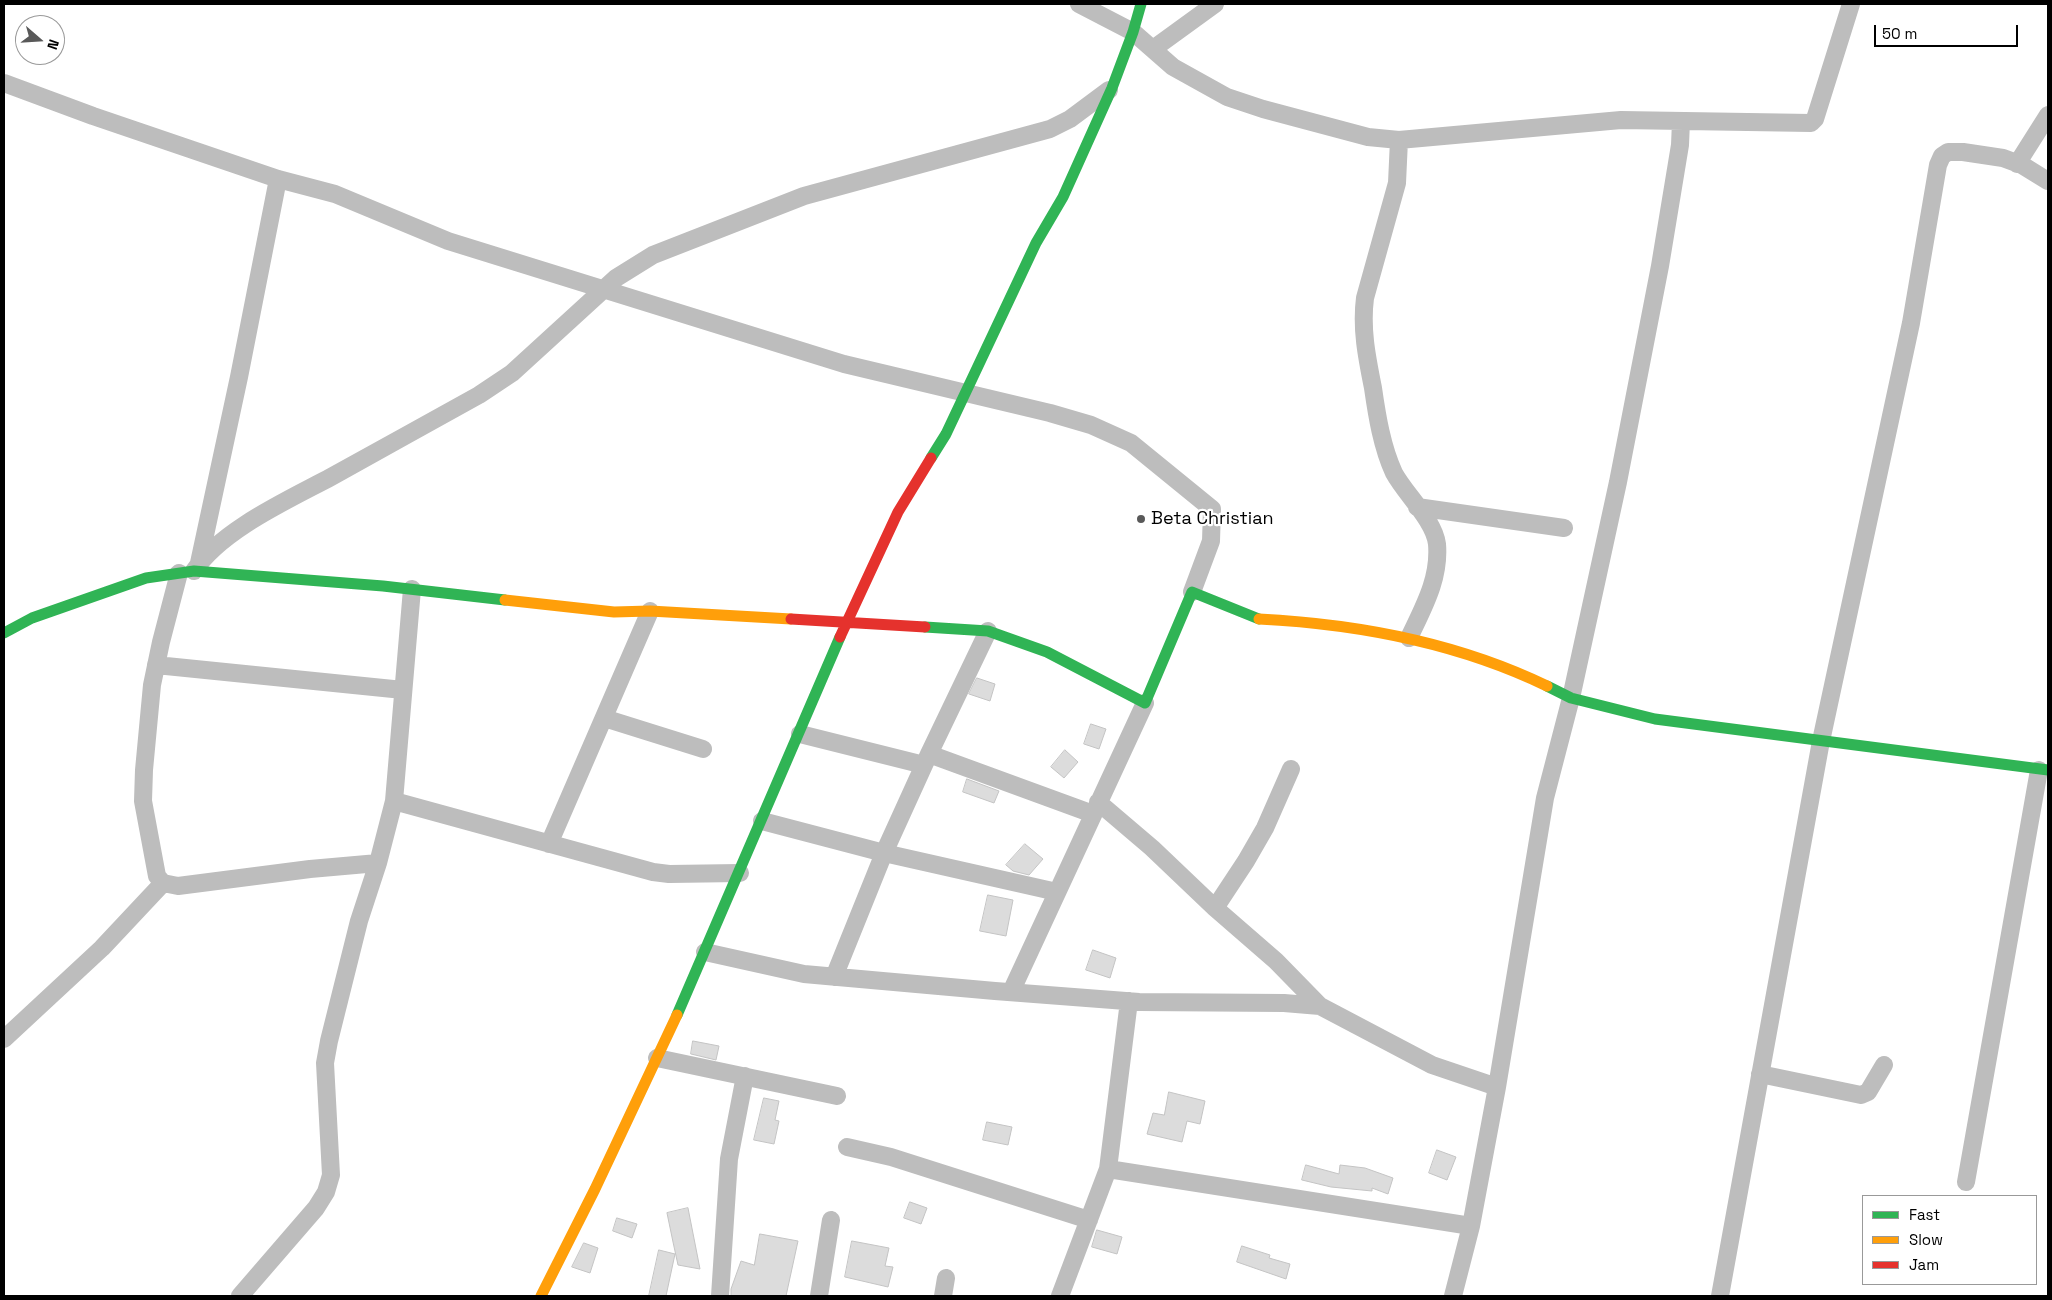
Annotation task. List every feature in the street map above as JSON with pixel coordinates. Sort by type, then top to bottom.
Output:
[{"type":"street","points":[[1079,4],[1133,32],[1173,67],[1227,96],[1263,109],[1368,137],[1399,140],[1621,120],[1811,123],[1815,119],[1851,4]]},
{"type":"street","points":[[541,1296],[595,1189],[657,1058],[740,873],[847,621],[898,512],[946,434],[1036,243],[1062,197],[1112,88],[1133,32],[1141,4]]},
{"type":"street","points":[[1152,49],[1215,4]]},
{"type":"street","points":[[4,83],[93,116],[278,179],[335,194],[448,241],[602,290],[844,364],[1050,413],[1091,425],[1131,444],[1209,505],[1213,514],[1211,541],[1192,592],[1145,703],[1011,992]]},
{"type":"street","points":[[191,569],[224,540],[259,516],[487,390],[512,373],[616,278],[653,255],[804,196],[1050,129],[1070,120],[1112,88]]},
{"type":"street","points":[[2017,164],[2048,115]]},
{"type":"street","points":[[1453,1296],[1471,1226],[1497,1087],[1545,798],[1570,698],[1618,482],[1660,266],[1680,145],[1681,121]]},
{"type":"street","points":[[1399,140],[1397,183],[1365,298],[1363,317],[1364,337],[1380,430],[1394,473],[1432,529],[1437,543],[1436,571],[1431,589],[1409,638]]},
{"type":"street","points":[[1720,1296],[1821,741],[1911,322],[1938,165],[1942,156],[1948,152],[1963,152],[2004,158],[2048,181]]},
{"type":"street","points":[[278,179],[239,377],[191,569],[156,665],[150,704],[143,801],[157,876],[163,883],[178,886],[310,869],[378,863]]},
{"type":"street","points":[[1417,507],[1564,528]]},
{"type":"street","points":[[4,633],[32,618],[137,581],[191,569],[412,589],[614,612],[650,611],[847,621],[988,631],[1047,652],[1145,703]]},
{"type":"street","points":[[240,1296],[316,1208],[326,1192],[331,1175],[325,1063],[359,921],[378,863],[394,801],[412,589]]},
{"type":"street","points":[[1192,592],[1258,619],[1298,621],[1409,638],[1464,652],[1526,676],[1570,698],[1655,719],[2043,770],[1966,1182]]},
{"type":"street","points":[[549,844],[650,611]]},
{"type":"street","points":[[834,977],[884,852],[988,631]]},
{"type":"street","points":[[156,665],[403,690]]},
{"type":"street","points":[[604,718],[703,749]]},
{"type":"street","points":[[800,734],[926,760],[1095,808],[1152,848],[1215,908],[1276,961],[1320,1006],[1432,1065],[1497,1087]]},
{"type":"street","points":[[1215,908],[1265,828],[1291,769]]},
{"type":"street","points":[[394,801],[653,872],[669,874],[740,873]]},
{"type":"street","points":[[762,821],[884,852],[1057,892]]},
{"type":"street","points":[[4,1038],[102,948],[163,883]]},
{"type":"street","points":[[705,952],[777,969],[834,977],[1129,1001],[1284,1003],[1320,1006]]},
{"type":"street","points":[[1060,1296],[1108,1169],[1129,1001]]},
{"type":"street","points":[[657,1058],[837,1096]]},
{"type":"street","points":[[1760,1074],[1861,1096],[1868,1092],[1884,1065]]},
{"type":"street","points":[[720,1296],[729,1159],[745,1076]]},
{"type":"street","points":[[847,1147],[891,1157],[1089,1220]]},
{"type":"street","points":[[1108,1169],[1471,1226]]},
{"type":"street","points":[[819,1296],[831,1220]]},
{"type":"street","points":[[943,1296],[946,1278]]},
{"type":"building","points":[[977,678],[995,684],[990,701],[969,694]]},
{"type":"building","points":[[1091,724],[1106,729],[1099,749],[1084,744]]},
{"type":"building","points":[[1065,750],[1078,762],[1064,778],[1051,767]]},
{"type":"building","points":[[967,779],[999,791],[994,803],[963,792]]},
{"type":"building","points":[[1025,844],[1043,859],[1029,875],[1013,871],[1006,865]]},
{"type":"building","points":[[988,895],[1013,900],[1006,936],[980,931]]},
{"type":"building","points":[[1093,950],[1116,958],[1110,978],[1086,970]]},
{"type":"building","points":[[693,1041],[719,1046],[716,1060],[691,1054]]},
{"type":"building","points":[[1169,1092],[1205,1101],[1200,1124],[1187,1121],[1182,1142],[1147,1134],[1153,1113],[1164,1115]]},
{"type":"building","points":[[764,1098],[779,1101],[775,1120],[779,1121],[774,1144],[754,1140]]},
{"type":"building","points":[[987,1122],[1012,1127],[1008,1145],[983,1140]]},
{"type":"building","points":[[1437,1150],[1456,1157],[1447,1180],[1429,1173]]},
{"type":"building","points":[[1306,1165],[1339,1174],[1340,1165],[1365,1168],[1393,1178],[1388,1194],[1372,1188],[1372,1191],[1331,1187],[1302,1180]]},
{"type":"building","points":[[910,1202],[927,1208],[921,1224],[904,1218]]},
{"type":"building","points":[[688,1208],[700,1269],[678,1265],[667,1213]]},
{"type":"building","points":[[617,1218],[637,1224],[632,1238],[613,1231]]},
{"type":"building","points":[[1097,1230],[1122,1237],[1117,1254],[1092,1247]]},
{"type":"building","points":[[760,1234],[798,1241],[786,1296],[731,1296],[731,1289],[741,1261],[754,1265]]},
{"type":"building","points":[[852,1241],[889,1248],[885,1266],[893,1267],[888,1287],[845,1277]]},
{"type":"building","points":[[584,1243],[598,1248],[590,1273],[572,1267]]},
{"type":"building","points":[[1242,1246],[1270,1255],[1269,1258],[1290,1264],[1286,1279],[1237,1262]]},
{"type":"building","points":[[659,1250],[675,1254],[666,1296],[649,1296]]},
{"type":"traffic: fast","points":[[931,458],[946,434],[1036,243],[1063,197],[1112,88],[1133,32],[1141,4]]},
{"type":"traffic: fast","points":[[4,633],[32,618],[146,578],[194,571],[383,586],[505,600]]},
{"type":"traffic: fast","points":[[925,627],[988,631],[1047,652],[1145,703],[1192,592],[1259,619]]},
{"type":"traffic: fast","points":[[677,1015],[840,637]]},
{"type":"traffic: fast","points":[[1547,686],[1571,698],[1655,719],[2048,770]]},
{"type":"traffic: slow","points":[[505,600],[614,612],[650,611],[791,619]]},
{"type":"traffic: slow","points":[[1259,619],[1333,626],[1407,638],[1478,658],[1547,686]]},
{"type":"traffic: slow","points":[[541,1296],[595,1189],[677,1015]]},
{"type":"traffic: jam","points":[[840,637],[898,512],[931,458]]},
{"type":"traffic: jam","points":[[791,619],[925,627]]},
{"type":"place","name":"Beta Christian","points":[[1141,519]]}]
